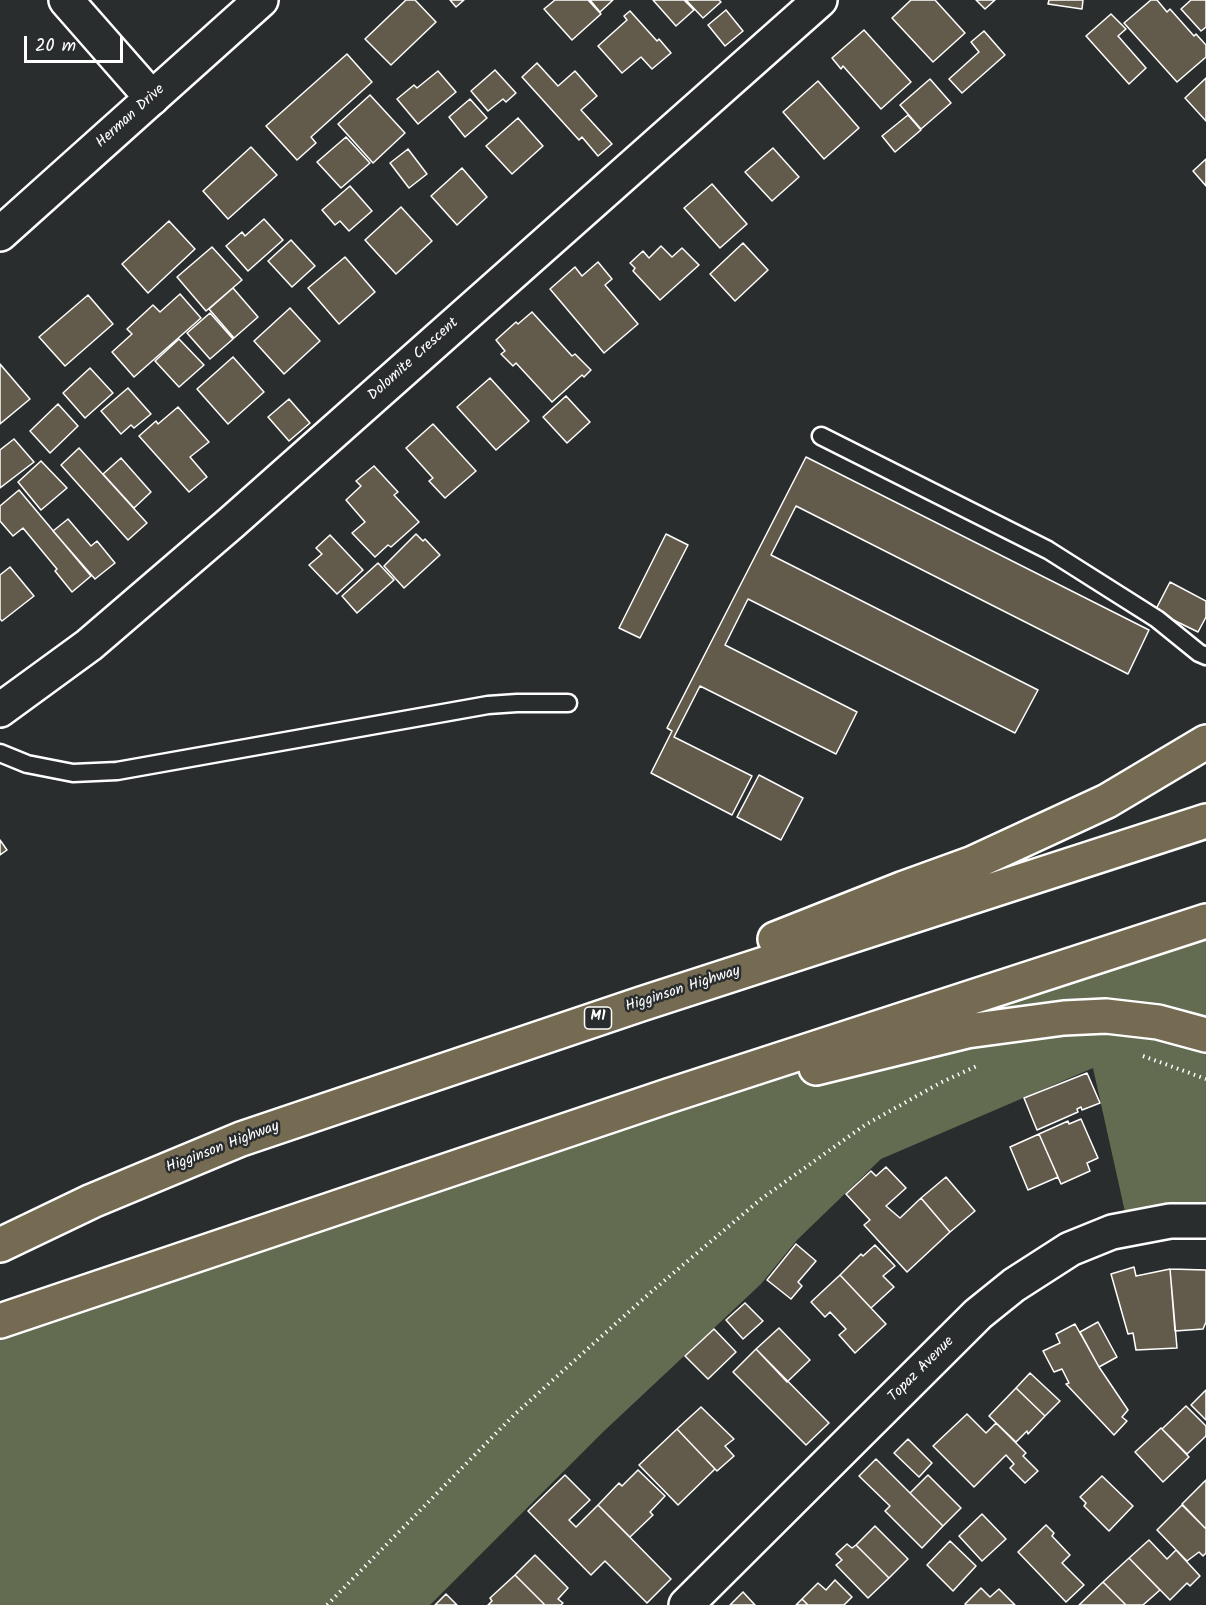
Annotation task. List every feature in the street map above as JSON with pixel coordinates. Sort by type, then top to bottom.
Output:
[{"type":"highway","points":[[641,1004],[783,936],[973,863],[1107,801],[1206,742]]},
{"type":"highway","name":"Higginson Highway","points":[[0,1245],[92,1201],[241,1139],[641,1004],[1206,820]]},
{"type":"highway","points":[[0,1321],[668,1096],[1206,921]]},
{"type":"highway","points":[[668,1096],[841,1063],[967,1031],[1064,1018],[1106,1016],[1158,1022],[1206,1035]]},
{"type":"street","points":[[66,0],[152,98]]},
{"type":"street","name":"Dolomite Crescent","points":[[0,710],[89,645],[231,523],[820,0]]},
{"type":"street","name":"Herman Drive","points":[[0,234],[152,98],[252,3]]},
{"type":"street","name":"Topaz Avenue","points":[[686,1605],[978,1314],[1014,1285],[1070,1249],[1112,1232],[1170,1221],[1206,1221]]},
{"type":"lane","points":[[821,436],[1048,550],[1157,619],[1199,653],[1206,656]]},
{"type":"lane","points":[[0,753],[27,764],[73,773],[117,771],[479,707],[517,703],[567,703]]},
{"type":"path","points":[[1135,1053],[1206,1079]]},
{"type":"path","points":[[327,1605],[515,1414],[651,1292],[761,1199],[865,1125],[940,1083],[988,1061]]},
{"type":"green space","points":[[1206,923],[1206,1222],[1129,1230],[1093,1068],[881,1159],[797,1240],[761,1284],[603,1432],[430,1605],[0,1605],[0,1323]]},
{"type":"building","points":[[406,0],[415,0],[436,22],[391,65],[365,39]]},
{"type":"building","points":[[450,0],[464,0],[456,7]]},
{"type":"building","points":[[555,0],[588,0],[601,14],[572,40],[544,9]]},
{"type":"building","points":[[590,0],[613,0],[600,12]]},
{"type":"building","points":[[653,0],[684,0],[694,10],[676,26]]},
{"type":"building","points":[[686,0],[719,0],[721,2],[703,18]]},
{"type":"building","points":[[911,0],[935,0],[965,33],[933,62],[892,18]]},
{"type":"building","points":[[976,0],[995,0],[985,9]]},
{"type":"building","points":[[1049,0],[1083,0],[1082,9],[1048,4]]},
{"type":"building","points":[[1151,0],[1157,0],[1167,12],[1170,9],[1194,36],[1196,34],[1206,45],[1206,57],[1177,82],[1124,23]]},
{"type":"building","points":[[1191,0],[1206,0],[1206,27],[1201,31],[1181,9]]},
{"type":"building","points":[[726,10],[743,31],[725,46],[708,25]]},
{"type":"building","points":[[630,11],[671,53],[652,69],[641,57],[622,73],[598,46],[627,20],[624,16]]},
{"type":"building","points":[[1111,14],[1126,29],[1118,36],[1146,68],[1129,84],[1086,36]]},
{"type":"building","points":[[864,30],[911,82],[881,109],[843,66],[841,69],[832,58]]},
{"type":"building","points":[[984,31],[1005,55],[962,93],[949,79],[979,52],[971,42]]},
{"type":"building","points":[[347,54],[372,82],[311,137],[316,143],[297,160],[266,126]]},
{"type":"building","points":[[537,63],[558,86],[575,71],[597,96],[581,110],[612,144],[598,156],[582,137],[579,140],[522,77]]},
{"type":"building","points":[[495,70],[516,93],[506,102],[503,99],[488,111],[471,91]]},
{"type":"building","points":[[438,71],[456,92],[418,124],[397,99],[414,85],[417,88]]},
{"type":"building","points":[[1206,78],[1206,121],[1185,98]]},
{"type":"building","points":[[930,79],[951,103],[921,129],[900,105]]},
{"type":"building","points":[[818,81],[859,128],[824,159],[783,112]]},
{"type":"building","points":[[370,95],[405,133],[373,163],[338,124]]},
{"type":"building","points":[[470,99],[487,118],[465,137],[449,117]]},
{"type":"building","points":[[908,115],[921,130],[895,152],[882,136]]},
{"type":"building","points":[[518,118],[543,146],[512,174],[486,146]]},
{"type":"building","points":[[346,137],[370,163],[341,188],[317,162]]},
{"type":"building","points":[[251,147],[277,175],[228,219],[203,191]]},
{"type":"building","points":[[773,148],[799,177],[772,201],[745,172]]},
{"type":"building","points":[[408,149],[427,174],[409,188],[390,163]]},
{"type":"building","points":[[1206,159],[1206,186],[1193,171]]},
{"type":"building","points":[[462,168],[487,197],[457,225],[431,196]]},
{"type":"building","points":[[712,184],[747,224],[720,248],[684,208]]},
{"type":"building","points":[[350,186],[372,211],[349,231],[340,221],[335,225],[322,210]]},
{"type":"building","points":[[401,207],[432,241],[396,274],[365,240]]},
{"type":"building","points":[[264,219],[283,240],[248,271],[226,246],[242,232],[245,236]]},
{"type":"building","points":[[169,221],[195,249],[148,293],[122,264]]},
{"type":"building","points":[[291,240],[315,266],[292,287],[268,261]]},
{"type":"building","points":[[743,243],[768,270],[735,301],[710,274]]},
{"type":"building","points":[[661,246],[672,257],[682,248],[699,265],[660,300],[633,271],[635,268],[630,263],[643,251],[649,258]]},
{"type":"building","points":[[212,247],[242,280],[206,311],[177,277]]},
{"type":"building","points":[[345,257],[375,292],[339,324],[308,288]]},
{"type":"building","points":[[598,262],[612,279],[605,285],[638,324],[604,353],[550,289],[575,267],[582,276]]},
{"type":"building","points":[[233,288],[258,317],[234,338],[209,309]]},
{"type":"building","points":[[180,294],[201,318],[134,377],[112,352],[132,334],[127,329],[153,305],[160,312]]},
{"type":"building","points":[[88,295],[113,324],[65,366],[39,337]]},
{"type":"building","points":[[290,308],[320,341],[284,374],[254,341]]},
{"type":"building","points":[[532,312],[572,356],[575,354],[591,370],[584,377],[582,375],[552,402],[516,363],[513,366],[501,354],[505,351],[496,340],[516,322],[518,324]]},
{"type":"building","points":[[210,313],[233,339],[210,359],[187,333]]},
{"type":"building","points":[[179,339],[204,365],[179,387],[155,361]]},
{"type":"building","points":[[233,357],[264,392],[228,424],[197,389]]},
{"type":"building","points":[[0,364],[30,399],[0,424]]},
{"type":"building","points":[[90,368],[113,393],[85,418],[63,393]]},
{"type":"building","points":[[490,378],[529,421],[496,450],[457,407]]},
{"type":"building","points":[[128,388],[151,414],[134,428],[131,425],[121,434],[101,411]]},
{"type":"building","points":[[566,396],[590,422],[567,443],[543,417]]},
{"type":"building","points":[[289,399],[310,423],[289,441],[268,417]]},
{"type":"building","points":[[58,404],[78,426],[50,453],[30,431]]},
{"type":"building","points":[[178,407],[209,442],[190,457],[207,477],[189,492],[139,436],[156,421],[158,424]]},
{"type":"building","points":[[433,424],[476,471],[445,498],[429,481],[433,478],[406,448]]},
{"type":"building","points":[[14,439],[34,462],[0,488],[0,450]]},
{"type":"building","points":[[79,448],[147,523],[128,540],[61,465]]},
{"type":"building","points":[[806,457],[1149,630],[1128,674],[796,506],[771,555],[1038,690],[1015,733],[748,599],[725,645],[857,712],[836,754],[700,686],[674,737],[752,776],[732,815],[651,773],[672,731],[667,728]]},
{"type":"building","points":[[121,458],[151,492],[134,508],[103,474]]},
{"type":"building","points":[[41,461],[67,488],[41,510],[18,482]]},
{"type":"building","points":[[374,466],[398,492],[394,495],[419,522],[391,547],[388,545],[375,557],[352,533],[365,522],[346,500],[361,486],[356,481]]},
{"type":"building","points":[[19,490],[91,576],[72,592],[55,571],[57,569],[23,528],[13,536],[0,521],[0,506]]},
{"type":"building","points":[[68,519],[91,546],[97,541],[115,563],[95,579],[53,531]]},
{"type":"building","points":[[416,534],[423,541],[425,539],[440,555],[404,588],[384,566]]},
{"type":"building","points":[[666,534],[688,545],[640,638],[619,628]]},
{"type":"building","points":[[330,535],[363,570],[337,594],[309,565],[322,554],[316,548]]},
{"type":"building","points":[[378,563],[394,580],[357,613],[342,596]]},
{"type":"building","points":[[10,567],[34,596],[2,621],[0,619],[0,575]]},
{"type":"building","points":[[1170,582],[1206,601],[1206,617],[1198,632],[1155,611]]},
{"type":"building","points":[[759,775],[803,798],[781,840],[737,817]]},
{"type":"building","points":[[0,840],[7,850],[0,855]]},
{"type":"building","points":[[1087,1073],[1100,1103],[1082,1110],[1081,1107],[1077,1109],[1078,1112],[1037,1130],[1024,1098]]},
{"type":"building","points":[[1081,1119],[1098,1158],[1087,1163],[1090,1171],[1061,1184],[1039,1134],[1068,1121],[1069,1124]]},
{"type":"building","points":[[1039,1134],[1058,1177],[1028,1190],[1010,1147]]},
{"type":"building","points":[[886,1167],[906,1188],[886,1206],[900,1218],[921,1198],[950,1232],[907,1272],[864,1225],[870,1220],[846,1194],[871,1171],[876,1176]]},
{"type":"building","points":[[946,1177],[975,1211],[950,1232],[921,1198]]},
{"type":"building","points":[[796,1244],[816,1261],[798,1282],[802,1286],[791,1299],[767,1280]]},
{"type":"building","points":[[875,1245],[895,1266],[883,1276],[894,1287],[871,1308],[840,1275],[861,1254],[863,1256]]},
{"type":"building","points":[[1134,1267],[1136,1276],[1170,1269],[1177,1348],[1136,1350],[1133,1333],[1128,1334],[1111,1274]]},
{"type":"building","points":[[1170,1269],[1206,1270],[1206,1322],[1203,1329],[1175,1331]]},
{"type":"building","points":[[840,1275],[886,1324],[855,1353],[839,1335],[846,1329],[830,1312],[825,1317],[811,1302]]},
{"type":"building","points":[[745,1303],[763,1321],[743,1339],[726,1320]]},
{"type":"building","points":[[1098,1322],[1117,1357],[1099,1367],[1080,1332]]},
{"type":"building","points":[[1075,1324],[1099,1367],[1128,1410],[1122,1417],[1127,1421],[1114,1435],[1066,1384],[1069,1383],[1062,1369],[1054,1372],[1043,1351],[1060,1343],[1056,1334]]},
{"type":"building","points":[[779,1328],[810,1360],[787,1382],[756,1349]]},
{"type":"building","points":[[714,1329],[736,1352],[708,1379],[685,1356]]},
{"type":"building","points":[[756,1349],[829,1423],[806,1445],[733,1372]]},
{"type":"building","points":[[1030,1373],[1060,1401],[1045,1416],[1016,1388]]},
{"type":"building","points":[[1016,1388],[1045,1416],[1028,1434],[1027,1431],[1016,1442],[989,1416]]},
{"type":"building","points":[[1206,1390],[1206,1420],[1191,1405]]},
{"type":"building","points":[[1186,1406],[1206,1426],[1206,1436],[1187,1454],[1162,1429]]},
{"type":"building","points":[[701,1407],[734,1439],[725,1446],[734,1456],[717,1471],[677,1429]]},
{"type":"building","points":[[967,1414],[986,1433],[996,1423],[1026,1453],[1023,1456],[1038,1471],[1025,1483],[1010,1468],[1014,1464],[1006,1455],[974,1487],[933,1446]]},
{"type":"building","points":[[1161,1428],[1189,1457],[1163,1482],[1135,1452]]},
{"type":"building","points":[[677,1429],[715,1469],[678,1505],[639,1465]]},
{"type":"building","points":[[908,1439],[932,1463],[919,1477],[894,1453]]},
{"type":"building","points":[[876,1459],[943,1526],[922,1548],[885,1511],[890,1506],[859,1476]]},
{"type":"building","points":[[638,1470],[665,1496],[650,1512],[653,1515],[630,1537],[598,1505],[619,1483],[622,1486]]},
{"type":"building","points":[[565,1475],[590,1500],[569,1520],[576,1527],[598,1505],[671,1579],[647,1603],[605,1561],[591,1575],[528,1511]]},
{"type":"building","points":[[928,1475],[961,1508],[943,1526],[910,1493]]},
{"type":"building","points":[[1102,1476],[1133,1506],[1109,1531],[1084,1506],[1086,1503],[1080,1497]]},
{"type":"building","points":[[1206,1480],[1206,1529],[1182,1504]]},
{"type":"building","points":[[1182,1505],[1206,1529],[1206,1553],[1203,1556],[1199,1552],[1187,1561],[1157,1530]]},
{"type":"building","points":[[982,1514],[1006,1539],[982,1561],[959,1536]]},
{"type":"building","points":[[1046,1525],[1054,1533],[1052,1536],[1070,1555],[1062,1563],[1084,1585],[1066,1602],[1018,1552]]},
{"type":"building","points":[[875,1526],[908,1559],[889,1578],[856,1545]]},
{"type":"building","points":[[1149,1540],[1167,1559],[1176,1550],[1200,1576],[1190,1586],[1187,1583],[1170,1600],[1129,1558]]},
{"type":"building","points":[[950,1541],[976,1566],[953,1591],[927,1565]]},
{"type":"building","points":[[847,1544],[852,1548],[856,1545],[889,1578],[868,1598],[836,1565],[842,1560],[836,1554]]},
{"type":"building","points":[[535,1555],[568,1588],[558,1599],[563,1603],[561,1605],[545,1605],[515,1575]]},
{"type":"building","points":[[1129,1558],[1160,1590],[1143,1605],[1126,1605],[1103,1582]]},
{"type":"building","points":[[515,1575],[545,1605],[488,1605],[492,1601],[490,1598]]},
{"type":"building","points":[[835,1580],[852,1597],[844,1605],[808,1605],[802,1599],[818,1583],[826,1590]]},
{"type":"building","points":[[1103,1582],[1126,1605],[1079,1605]]},
{"type":"building","points":[[981,1588],[990,1597],[999,1589],[1015,1605],[966,1605]]},
{"type":"building","points":[[743,1592],[755,1605],[730,1605]]},
{"type":"building","points":[[446,1594],[457,1605],[435,1605]]},
{"type":"building","points":[[802,1599],[808,1605],[796,1605]]}]
